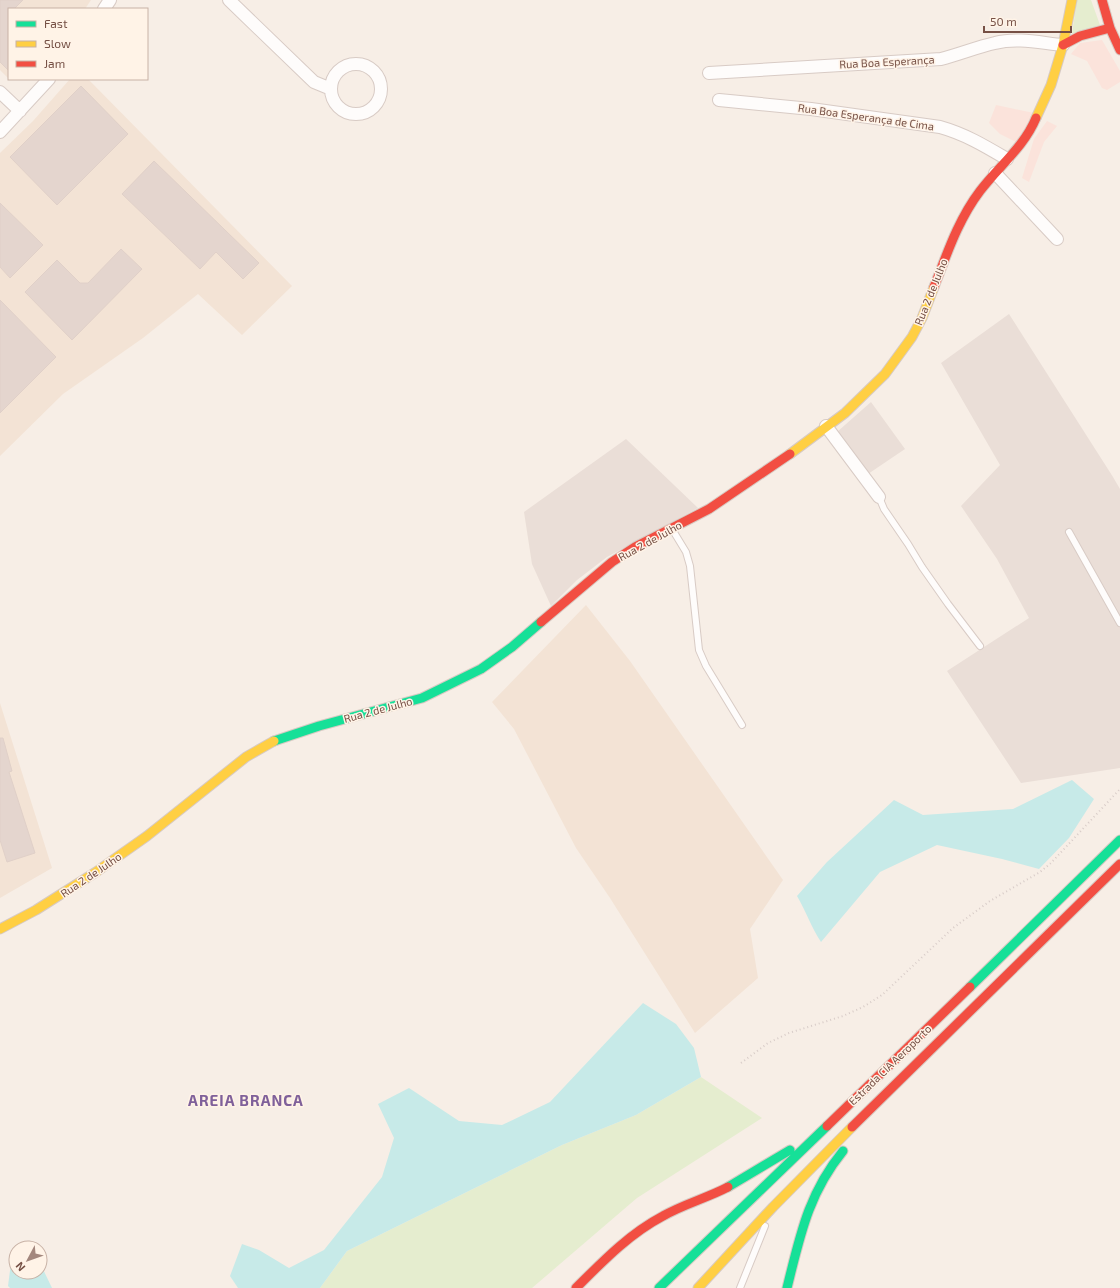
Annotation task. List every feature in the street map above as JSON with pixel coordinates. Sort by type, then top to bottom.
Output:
[{"type":"main road","name":"Rua 2 de Julho","points":[[0,929],[36,910],[96,872],[147,836],[246,757],[271,742],[319,726],[422,698],[481,669],[512,647],[612,562],[635,546],[709,509],[734,493],[826,426],[864,395],[885,374],[912,338],[922,318],[957,229],[980,191],[1031,130],[1051,85],[1063,45],[1072,0]]},
{"type":"main road","points":[[1102,0],[1110,28],[1120,50]]},
{"type":"main road","points":[[1063,45],[1073,38],[1110,28]]},
{"type":"main road","name":"Estrada CIA Aeroporto","points":[[659,1288],[715,1236],[1120,840]]},
{"type":"main road","name":"Estrada CIA Aeroporto","points":[[698,1288],[773,1207],[832,1147],[1120,864]]},
{"type":"main road","points":[[787,1288],[801,1235],[817,1190],[828,1171],[883,1097]]},
{"type":"main road","points":[[576,1288],[618,1248],[656,1219],[735,1183],[823,1130]]},
{"type":"street","points":[[229,0],[314,82],[331,88]]},
{"type":"street","name":"Rua Boa Esperança","points":[[708,73],[941,59],[996,42],[1017,41],[1063,45]]},
{"type":"street","points":[[359,64],[367,66],[374,71],[382,86],[380,98],[373,109],[358,115],[346,112],[336,104],[332,97],[331,88],[337,73],[343,68],[359,64]]},
{"type":"street","points":[[0,132],[48,80]]},
{"type":"street","points":[[0,92],[20,111]]},
{"type":"street","name":"Rua Boa Esperança de Cima","points":[[719,100],[811,109],[940,127],[959,133],[982,144],[1007,159]]},
{"type":"street","points":[[995,173],[1057,239]]},
{"type":"street","points":[[826,426],[879,496]]},
{"type":"lane","points":[[879,496],[884,509],[922,567],[980,646]]},
{"type":"lane","points":[[671,528],[686,552],[690,566],[699,650],[706,666],[742,724]]},
{"type":"lane","points":[[1069,532],[1120,623]]},
{"type":"lane","points":[[740,1288],[773,1207]]},
{"type":"path","points":[[741,1063],[768,1043],[789,1033],[843,1016],[882,995],[953,928],[990,901],[1040,872],[1051,863],[1120,789]]},
{"type":"shaded area","points":[[0,0],[91,0],[86,8],[8,8],[8,78],[0,70]]},
{"type":"shaded area","points":[[1102,40],[1120,71],[1120,82],[1107,90],[1102,88],[1087,61],[1071,54],[1080,43]]},
{"type":"shaded area","points":[[69,80],[89,80],[292,286],[242,335],[198,294],[143,338],[63,394],[0,456],[0,153],[33,121]]},
{"type":"shaded area","points":[[996,105],[1034,113],[1016,142],[1000,134],[989,123]]},
{"type":"shaded area","points":[[1047,121],[1057,126],[1044,142],[1029,182],[1022,178],[1034,139]]},
{"type":"shaded area","points":[[1009,314],[1120,489],[1120,768],[1021,783],[947,671],[1029,618],[997,559],[961,506],[1000,465],[941,363]]},
{"type":"shaded area","points":[[871,402],[905,449],[868,474],[837,432]]},
{"type":"shaded area","points":[[626,439],[698,508],[607,557],[577,580],[551,606],[532,564],[524,512]]},
{"type":"shaded area","points":[[586,605],[630,661],[783,880],[750,929],[758,978],[695,1033],[610,898],[576,848],[514,729],[492,702]]},
{"type":"shaded area","points":[[0,703],[52,868],[0,898]]},
{"type":"green space","points":[[1077,0],[1091,0],[1100,25],[1072,34]]},
{"type":"green space","points":[[701,1077],[762,1118],[637,1198],[532,1288],[320,1288],[347,1251],[562,1145],[636,1115]]},
{"type":"water","points":[[1072,780],[1094,799],[1069,838],[1039,869],[1002,859],[937,845],[880,872],[821,942],[814,931],[797,896],[827,862],[894,800],[923,815],[1013,809]]},
{"type":"water","points":[[643,1003],[676,1024],[694,1048],[701,1077],[636,1115],[562,1145],[347,1251],[320,1288],[238,1288],[230,1276],[242,1244],[259,1250],[289,1268],[324,1250],[382,1177],[394,1138],[378,1104],[409,1088],[459,1121],[502,1125],[550,1102]]},
{"type":"water","points":[[9,1280],[48,1280],[52,1288],[10,1288],[8,1286]]},
{"type":"building","points":[[0,0],[23,0],[15,8],[8,8],[8,70],[0,62]]},
{"type":"building","points":[[81,86],[128,134],[57,205],[10,157]]},
{"type":"building","points":[[154,161],[259,263],[243,279],[216,252],[200,269],[122,194]]},
{"type":"building","points":[[0,203],[43,245],[10,278],[0,267]]},
{"type":"building","points":[[121,249],[142,269],[72,340],[25,292],[57,260],[80,283],[88,283]]},
{"type":"building","points":[[0,300],[56,357],[0,413]]},
{"type":"building","points":[[0,738],[3,738],[12,771],[9,772],[35,853],[7,862],[0,840]]},
{"type":"traffic: fast","points":[[274,741],[319,726],[422,698],[481,669],[512,647],[541,622]]},
{"type":"traffic: fast","points":[[970,987],[1120,840]]},
{"type":"traffic: fast","points":[[659,1288],[827,1126]]},
{"type":"traffic: fast","points":[[728,1187],[790,1150]]},
{"type":"traffic: fast","points":[[787,1288],[801,1233],[813,1200],[821,1183],[843,1151]]},
{"type":"traffic: slow","points":[[1036,118],[1051,85],[1063,45],[1072,0]]},
{"type":"traffic: slow","points":[[790,454],[845,413],[885,374],[912,337],[922,318],[934,287]]},
{"type":"traffic: slow","points":[[0,929],[36,910],[96,872],[147,836],[246,757],[274,741]]},
{"type":"traffic: slow","points":[[698,1288],[773,1207],[852,1127]]},
{"type":"traffic: jam","points":[[1102,0],[1110,28],[1120,50]]},
{"type":"traffic: jam","points":[[1063,45],[1080,36],[1110,28]]},
{"type":"traffic: jam","points":[[934,287],[959,225],[972,202],[987,182],[1025,138],[1036,118]]},
{"type":"traffic: jam","points":[[541,622],[612,562],[635,547],[709,509],[790,454]]},
{"type":"traffic: jam","points":[[852,1127],[1120,864]]},
{"type":"traffic: jam","points":[[827,1126],[970,987]]},
{"type":"traffic: jam","points":[[576,1288],[617,1249],[651,1223],[679,1208],[728,1187]]},
{"type":"district","name":"AREIA BRANCA","points":[[246,1101]]}]
